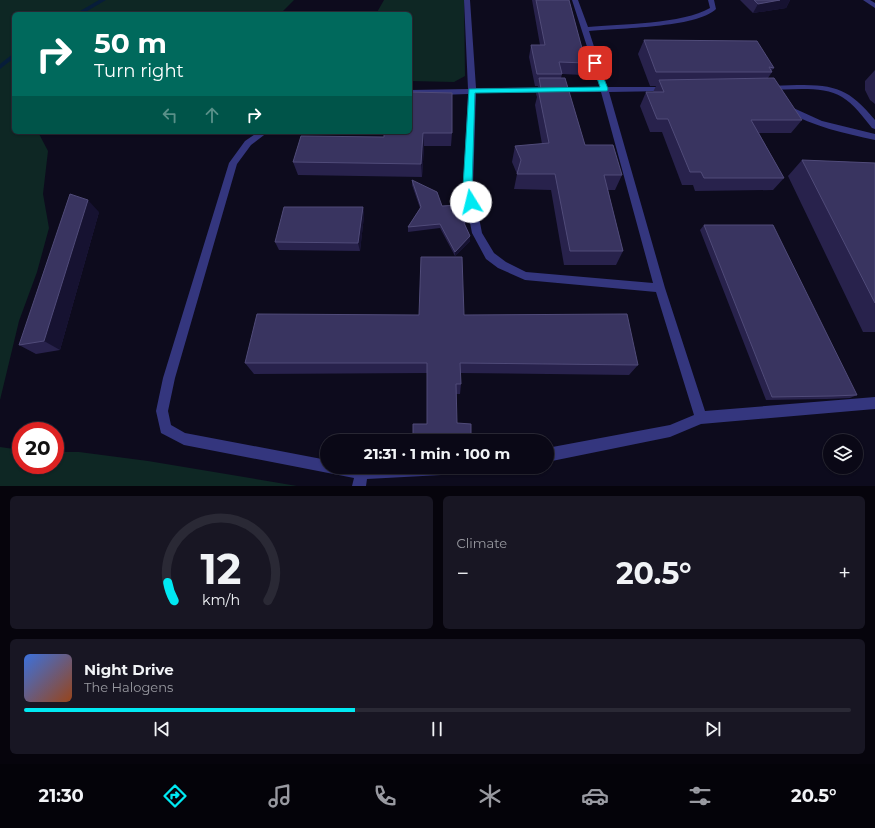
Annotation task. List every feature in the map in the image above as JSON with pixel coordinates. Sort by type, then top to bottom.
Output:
[{"type":"lane","points":[[467,0],[472,91],[468,187],[477,233],[490,256],[502,265],[525,276],[660,288]]},
{"type":"lane","points":[[575,0],[604,89],[660,288],[701,418]]},
{"type":"lane","points":[[585,29],[670,22],[703,15],[713,9],[711,0]]},
{"type":"lane","points":[[866,0],[875,6]]},
{"type":"lane","points":[[768,90],[828,88],[843,94],[856,103],[875,126]]},
{"type":"lane","points":[[412,93],[675,89]]},
{"type":"lane","points":[[784,106],[799,116],[819,123],[875,137]]},
{"type":"lane","points":[[261,134],[248,144],[233,163],[169,378],[162,411],[166,429],[184,439],[320,465]]},
{"type":"lane","points":[[554,454],[670,431],[701,418],[875,403]]},
{"type":"lane","points":[[345,474],[360,480],[406,474]]},
{"type":"green space","points":[[0,0],[294,0],[282,12],[12,12],[12,134],[39,134],[48,151],[43,194],[49,228],[37,272],[19,321],[0,400]]},
{"type":"green space","points":[[384,0],[464,0],[465,76],[454,82],[412,81],[412,12],[377,12]]},
{"type":"green space","points":[[0,447],[12,449],[12,474],[64,474],[64,452],[79,452],[148,461],[297,486],[0,486]]},
{"type":"building","points":[[536,0],[569,0],[586,63],[559,62],[562,74],[537,74],[531,45],[545,45]]},
{"type":"building","points":[[754,0],[780,0],[758,4]]},
{"type":"building","points":[[644,40],[757,41],[774,68],[769,67],[772,72],[656,72]]},
{"type":"building","points":[[539,78],[565,78],[585,145],[613,145],[622,175],[604,175],[623,251],[570,251],[555,174],[517,174],[521,160],[515,146],[549,143],[538,89],[541,89]]},
{"type":"building","points":[[774,78],[802,120],[751,120],[784,178],[704,178],[701,172],[690,172],[668,119],[657,119],[646,92],[664,92],[659,80]]},
{"type":"building","points":[[412,92],[452,93],[452,133],[423,133],[421,164],[293,162],[301,136],[384,137],[384,134],[412,134]]},
{"type":"building","points":[[802,160],[875,163],[875,303]]},
{"type":"building","points":[[412,180],[437,192],[442,206],[458,205],[467,209],[468,214],[464,223],[470,236],[455,252],[440,224],[408,227],[421,207]]},
{"type":"building","points":[[70,194],[88,200],[44,341],[19,345]]},
{"type":"building","points":[[284,207],[363,207],[358,243],[275,242]]},
{"type":"building","points":[[704,225],[773,225],[857,395],[772,397]]},
{"type":"building","points":[[421,257],[462,257],[464,315],[627,314],[638,365],[460,363],[461,384],[456,384],[457,423],[471,424],[471,434],[413,434],[413,424],[427,424],[427,363],[245,363],[257,314],[419,315]]},
{"type":"waterway","points":[[82,12],[103,0]]},
{"type":"waterway","points":[[0,67],[12,57]]},
{"type":"route","points":[[471,202],[468,187],[472,91],[604,89],[595,63]]}]
